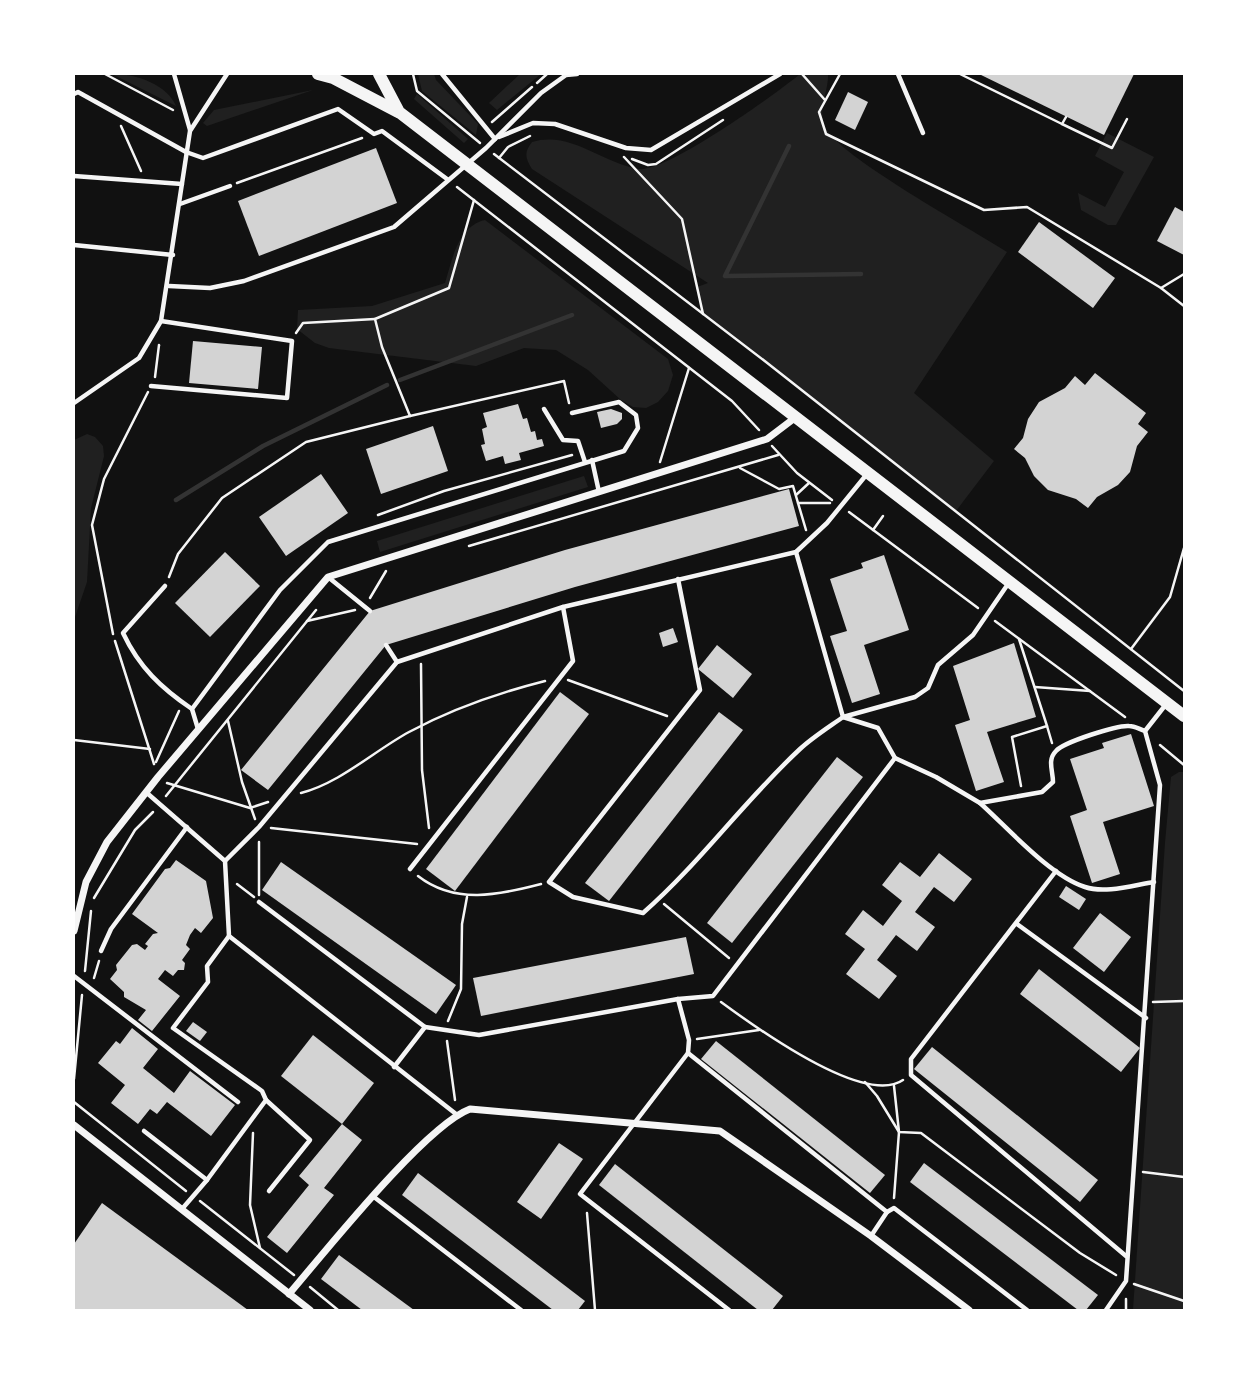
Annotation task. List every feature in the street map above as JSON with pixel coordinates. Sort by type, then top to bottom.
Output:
[{"type":"main road","points":[[318,74],[333,78],[399,112],[1185,716]]},
{"type":"main road","points":[[379,74],[399,112]]},
{"type":"street","points":[[74,931],[86,882],[107,842],[198,729],[328,577],[767,439],[796,417]]},
{"type":"street","points":[[289,1294],[374,1198],[456,1114],[470,1109],[720,1131],[871,1236],[969,1311]]},
{"type":"street","points":[[74,1125],[310,1311]]},
{"type":"lane","points":[[174,74],[190,131]]},
{"type":"lane","points":[[74,402],[139,358],[161,321],[169,286],[190,131],[227,74]]},
{"type":"lane","points":[[442,74],[495,139]]},
{"type":"lane","points":[[169,286],[210,288],[244,281],[394,227],[486,148],[541,93],[566,75],[577,74]]},
{"type":"lane","points":[[495,139],[533,123],[555,124],[626,148],[651,150],[780,74]]},
{"type":"lane","points":[[898,74],[923,133]]},
{"type":"lane","points":[[74,94],[78,92],[186,152],[203,158],[338,109],[374,134],[382,131],[447,179]]},
{"type":"lane","points":[[74,176],[182,184]]},
{"type":"lane","points":[[180,204],[230,186]]},
{"type":"lane","points":[[74,245],[173,256]]},
{"type":"lane","points":[[151,386],[287,398],[292,341],[161,321]]},
{"type":"lane","points":[[192,709],[280,590],[328,542],[624,451],[638,428],[636,415],[619,402],[572,414]]},
{"type":"lane","points":[[544,409],[563,440],[578,441],[585,462]]},
{"type":"lane","points":[[592,460],[599,492]]},
{"type":"lane","points":[[270,1191],[310,1140],[266,1101],[262,1091],[173,1028],[208,982],[207,965],[229,936],[225,861],[259,827],[397,662],[564,607],[796,552],[841,506],[868,473]]},
{"type":"lane","points":[[796,552],[844,716]]},
{"type":"lane","points":[[328,577],[367,609]]},
{"type":"lane","points":[[678,579],[700,690],[549,882],[573,897],[643,913],[793,756],[844,716],[915,697],[928,688],[938,665],[972,635],[1011,580]]},
{"type":"lane","points":[[165,586],[123,633],[135,657],[164,690],[192,709],[198,729]]},
{"type":"lane","points":[[410,869],[573,661],[564,607]]},
{"type":"lane","points":[[386,645],[397,662]]},
{"type":"lane","points":[[1144,732],[1168,702]]},
{"type":"lane","points":[[844,716],[878,728],[895,758],[936,777],[980,803],[1056,871],[1084,887],[1098,889],[1154,883]]},
{"type":"lane","points":[[980,803],[1042,792],[1053,782],[1050,765],[1055,751],[1122,726],[1133,726],[1144,732],[1160,785],[1126,1281],[1106,1311]]},
{"type":"lane","points":[[259,902],[425,1027],[480,1035],[678,999],[713,996],[895,758]]},
{"type":"lane","points":[[146,792],[225,861]]},
{"type":"lane","points":[[101,951],[111,929],[187,827]]},
{"type":"lane","points":[[1056,871],[911,1059],[911,1075],[1126,1256]]},
{"type":"lane","points":[[1017,924],[1146,1018]]},
{"type":"lane","points":[[229,936],[456,1114]]},
{"type":"lane","points":[[74,976],[239,1102]]},
{"type":"lane","points":[[678,999],[689,1040],[688,1053],[580,1194],[729,1311]]},
{"type":"lane","points":[[394,1067],[425,1027]]},
{"type":"lane","points":[[688,1053],[887,1212]]},
{"type":"lane","points":[[181,1210],[266,1101]]},
{"type":"lane","points":[[144,1131],[207,1180]]},
{"type":"lane","points":[[374,1198],[521,1311]]},
{"type":"lane","points":[[871,1236],[887,1212],[894,1208],[1027,1311]]},
{"type":"path","points":[[105,74],[187,117]]},
{"type":"path","points":[[413,74],[417,91],[486,148],[1185,691]]},
{"type":"path","points":[[475,139],[485,127],[547,74]]},
{"type":"path","points":[[802,74],[825,100]]},
{"type":"path","points":[[840,74],[819,112],[826,134],[984,210],[1027,207],[1161,288],[1185,306]]},
{"type":"path","points":[[960,74],[1112,148],[1127,119]]},
{"type":"path","points":[[115,113],[145,181]]},
{"type":"path","points":[[1062,124],[1066,117]]},
{"type":"path","points":[[703,314],[682,219],[622,155],[648,165],[656,164],[725,119]]},
{"type":"path","points":[[230,186],[374,134]]},
{"type":"path","points":[[499,158],[508,147],[532,135]]},
{"type":"path","points":[[447,179],[742,409],[778,455],[837,503],[798,503]]},
{"type":"path","points":[[292,341],[303,323],[375,320],[449,288],[474,200]]},
{"type":"path","points":[[1161,288],[1185,274]]},
{"type":"path","points":[[375,320],[382,347],[410,416]]},
{"type":"path","points":[[161,321],[155,378],[104,479],[92,525],[107,612],[158,777],[174,786],[250,808],[309,791],[423,725],[463,706],[559,677],[677,719]]},
{"type":"path","points":[[649,465],[660,462],[689,368]]},
{"type":"path","points":[[165,586],[178,554],[222,498],[306,442],[565,381],[572,414]]},
{"type":"path","points":[[464,547],[778,455]]},
{"type":"path","points":[[738,467],[779,489],[793,486],[809,540]]},
{"type":"path","points":[[796,495],[810,482]]},
{"type":"path","points":[[841,506],[1185,765]]},
{"type":"path","points":[[873,530],[883,516]]},
{"type":"path","points":[[1131,649],[1170,597],[1185,548]]},
{"type":"path","points":[[307,621],[367,609],[386,570],[374,573]]},
{"type":"path","points":[[160,804],[322,603]]},
{"type":"path","points":[[1019,639],[1055,751]]},
{"type":"path","points":[[259,827],[414,845],[430,843],[422,771],[421,654]]},
{"type":"path","points":[[1035,687],[1090,691]]},
{"type":"path","points":[[228,719],[250,808],[259,827],[259,902]]},
{"type":"path","points":[[1023,795],[1012,737],[1047,726]]},
{"type":"path","points":[[74,740],[150,749]]},
{"type":"path","points":[[410,869],[431,886],[467,897],[514,891],[549,882]]},
{"type":"path","points":[[225,875],[259,902]]},
{"type":"path","points":[[456,1114],[444,1030],[461,989],[461,924],[467,897]]},
{"type":"path","points":[[659,899],[737,965]]},
{"type":"path","points":[[91,989],[101,951]]},
{"type":"path","points":[[713,996],[759,1030],[824,1068],[877,1086],[894,1086],[911,1075]]},
{"type":"path","points":[[1147,1002],[1185,1002]]},
{"type":"path","points":[[689,1040],[759,1030]]},
{"type":"path","points":[[864,1082],[899,1132]]},
{"type":"path","points":[[894,1086],[899,1132],[894,1208]]},
{"type":"path","points":[[255,1115],[250,1205],[260,1248]]},
{"type":"path","points":[[899,1132],[921,1133],[1080,1253],[1126,1281],[1185,1301]]},
{"type":"path","points":[[1133,1170],[1185,1177]]},
{"type":"path","points":[[586,1199],[594,1311]]},
{"type":"path","points":[[301,1280],[338,1311]]},
{"type":"shaded area","points":[[112,74],[130,75],[149,81],[172,98],[176,106]]},
{"type":"shaded area","points":[[418,74],[434,74],[436,80],[478,124],[476,135],[422,91]]},
{"type":"shaded area","points":[[520,74],[541,74],[497,110],[489,103]]},
{"type":"shaded area","points":[[800,74],[828,74],[822,114],[825,127],[835,140],[908,192],[1007,252],[914,393],[994,461],[956,511],[703,314],[697,287],[708,283],[532,169],[527,158],[532,142],[560,140],[625,166],[639,169],[653,167],[721,130]]},
{"type":"shaded area","points":[[313,90],[207,126],[203,123],[214,110]]},
{"type":"shaded area","points":[[417,94],[468,139],[464,143],[414,99]]},
{"type":"shaded area","points":[[1107,133],[1154,157],[1116,225],[1108,225],[1081,210],[1078,193],[1105,207],[1124,172],[1095,156]]},
{"type":"shaded area","points":[[485,220],[668,359],[673,375],[668,391],[658,402],[646,408],[633,407],[621,400],[588,370],[556,350],[524,348],[476,366],[329,348],[315,343],[297,329],[298,310],[372,306],[445,283],[462,237],[476,223]]},
{"type":"shaded area","points":[[87,434],[95,437],[103,446],[104,456],[91,508],[87,582],[74,620],[74,440]]},
{"type":"shaded area","points":[[584,476],[588,487],[380,552],[377,541]]},
{"type":"shaded area","points":[[1184,772],[1184,1310],[1133,1310],[1165,843],[1171,777]]},
{"type":"building","points":[[979,74],[1134,74],[1104,135]]},
{"type":"building","points":[[848,92],[868,102],[855,130],[835,120]]},
{"type":"building","points":[[376,148],[397,203],[259,256],[238,201]]},
{"type":"building","points":[[1175,207],[1184,212],[1184,255],[1157,241]]},
{"type":"building","points":[[1039,222],[1115,278],[1093,308],[1018,252]]},
{"type":"building","points":[[193,341],[262,347],[258,389],[189,383]]},
{"type":"building","points":[[1095,373],[1146,413],[1138,424],[1148,432],[1137,446],[1130,472],[1118,485],[1097,497],[1088,508],[1076,499],[1048,490],[1034,476],[1025,458],[1014,449],[1023,438],[1028,419],[1039,402],[1065,388],[1075,376],[1085,385]]},
{"type":"building","points":[[518,404],[523,419],[527,418],[531,432],[535,431],[537,440],[542,439],[544,446],[519,453],[521,460],[505,464],[503,456],[486,461],[481,445],[485,444],[482,429],[487,427],[483,413]]},
{"type":"building","points":[[611,409],[622,413],[622,419],[617,424],[601,428],[597,412]]},
{"type":"building","points":[[433,426],[448,471],[381,494],[366,449]]},
{"type":"building","points":[[321,474],[348,513],[286,556],[259,517]]},
{"type":"building","points":[[789,489],[799,526],[575,587],[386,645],[268,790],[241,770],[370,611],[565,550]]},
{"type":"building","points":[[225,552],[260,586],[210,637],[175,603]]},
{"type":"building","points":[[884,555],[909,630],[864,645],[880,694],[852,703],[830,636],[847,631],[830,579],[863,568],[861,563]]},
{"type":"building","points":[[673,628],[678,642],[663,647],[659,633]]},
{"type":"building","points":[[1014,643],[1036,717],[987,732],[1004,782],[976,791],[955,725],[970,720],[953,666]]},
{"type":"building","points":[[717,645],[752,674],[733,698],[698,669]]},
{"type":"building","points":[[560,692],[589,714],[455,891],[426,869]]},
{"type":"building","points":[[719,712],[743,730],[609,901],[585,883]]},
{"type":"building","points":[[1131,734],[1154,806],[1103,822],[1120,874],[1092,883],[1070,816],[1087,810],[1070,759],[1104,748],[1102,743]]},
{"type":"building","points":[[837,757],[863,777],[732,943],[707,923]]},
{"type":"building","points":[[939,853],[972,879],[954,902],[934,887],[915,912],[935,927],[917,951],[896,935],[877,960],[897,976],[879,999],[846,974],[865,949],[845,934],[863,910],[883,926],[902,901],[882,885],[900,862],[920,877]]},
{"type":"building","points":[[176,860],[206,881],[213,918],[201,933],[195,928],[190,935],[186,945],[190,949],[182,960],[185,963],[184,970],[178,970],[173,976],[165,970],[158,979],[180,996],[152,1031],[138,1020],[146,1010],[124,997],[124,992],[110,979],[117,970],[116,965],[132,945],[137,944],[145,950],[148,946],[145,944],[153,934],[158,933],[132,914],[165,869],[170,868]]},
{"type":"building","points":[[281,862],[456,985],[436,1014],[262,890]]},
{"type":"building","points":[[1066,886],[1086,899],[1079,910],[1059,897]]},
{"type":"building","points":[[1100,913],[1131,937],[1104,972],[1073,948]]},
{"type":"building","points":[[686,937],[694,974],[481,1016],[473,978]]},
{"type":"building","points":[[1039,969],[1140,1048],[1121,1072],[1020,994]]},
{"type":"building","points":[[193,1022],[207,1032],[200,1041],[186,1031]]},
{"type":"building","points":[[132,1028],[158,1049],[143,1068],[174,1093],[190,1071],[235,1105],[211,1136],[167,1102],[157,1114],[150,1109],[138,1124],[111,1103],[125,1085],[98,1063],[116,1041],[120,1044]]},
{"type":"building","points":[[313,1035],[374,1083],[342,1124],[281,1076]]},
{"type":"building","points":[[716,1041],[885,1175],[870,1193],[701,1059]]},
{"type":"building","points":[[932,1047],[1098,1180],[1080,1202],[914,1069]]},
{"type":"building","points":[[342,1124],[362,1140],[324,1188],[334,1195],[287,1253],[267,1237],[309,1185],[299,1176]]},
{"type":"building","points":[[559,1143],[583,1159],[541,1219],[517,1202]]},
{"type":"building","points":[[924,1163],[1098,1295],[1086,1310],[1078,1310],[910,1182]]},
{"type":"building","points":[[615,1164],[783,1296],[772,1310],[758,1310],[599,1185]]},
{"type":"building","points":[[418,1173],[585,1301],[578,1310],[553,1310],[402,1195]]},
{"type":"building","points":[[102,1203],[248,1310],[74,1310],[74,1244]]},
{"type":"building","points":[[339,1255],[414,1310],[362,1310],[321,1279]]},
{"type":"waterway","points":[[789,146],[725,276],[861,274]]},
{"type":"waterway","points":[[400,380],[572,315]]},
{"type":"waterway","points":[[176,500],[263,446],[387,385]]}]
